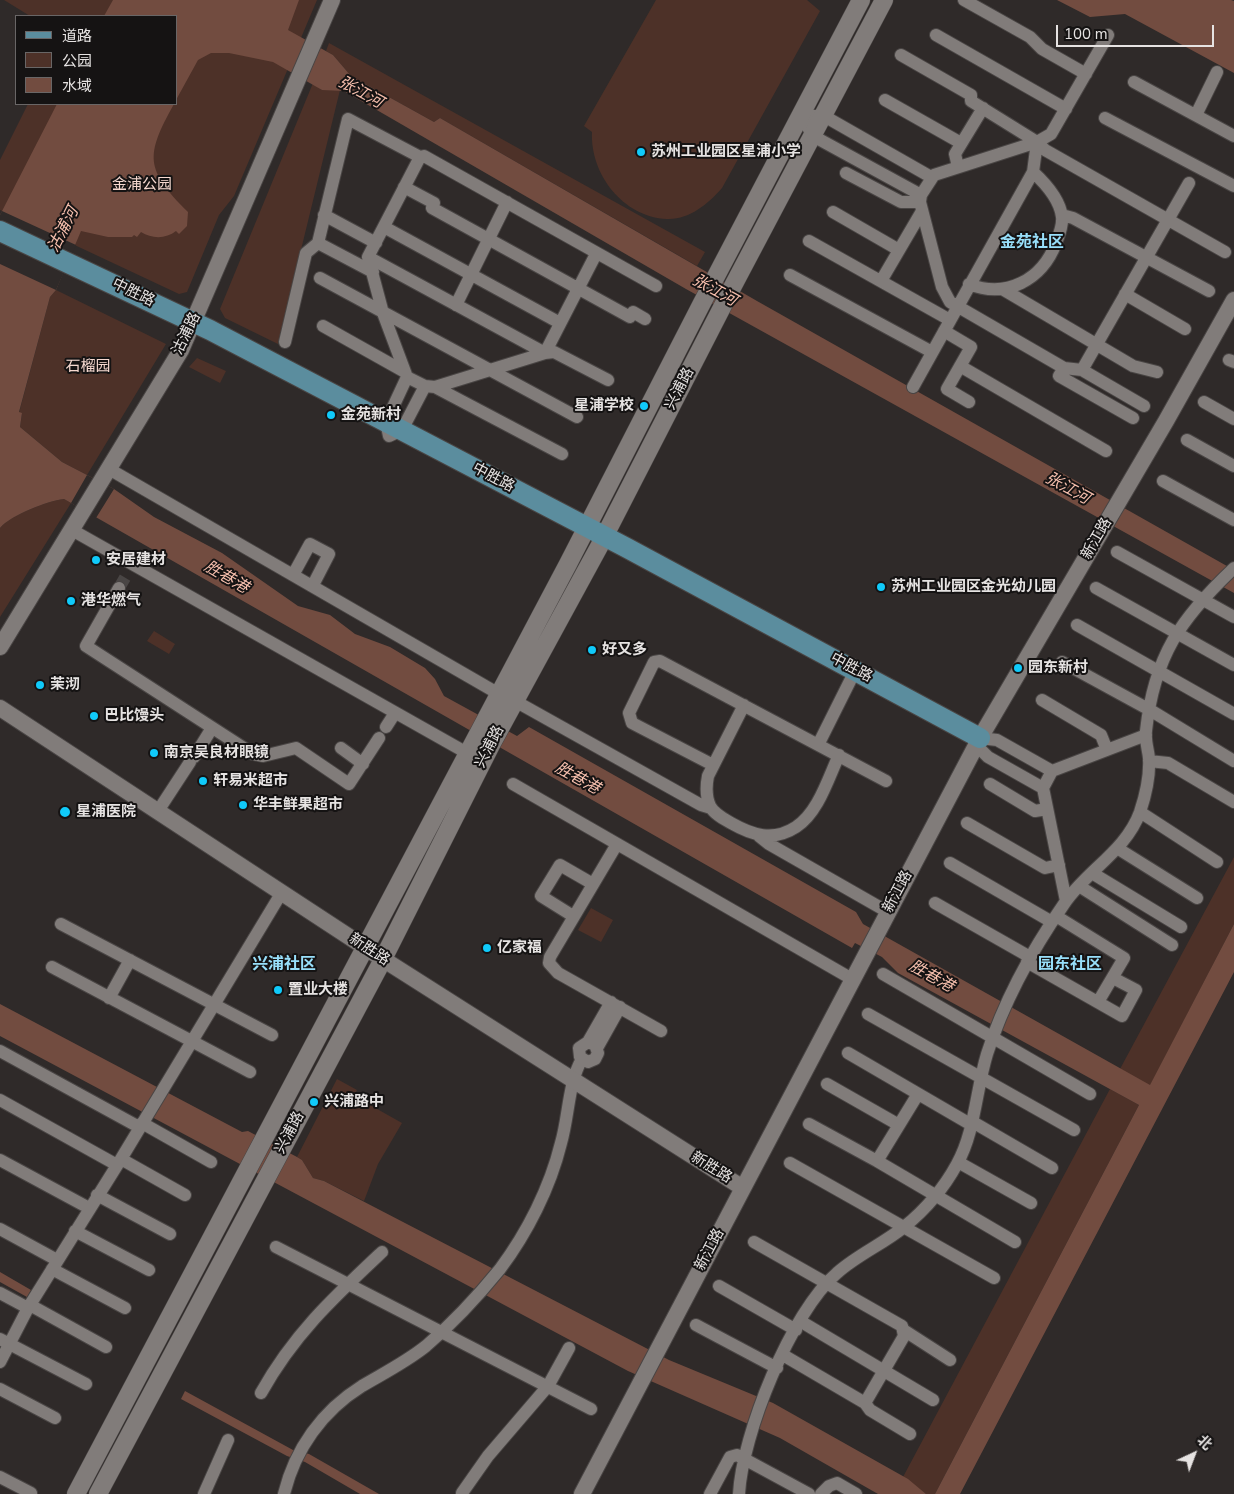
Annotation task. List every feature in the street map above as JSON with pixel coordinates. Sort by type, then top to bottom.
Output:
[{"type":"main road","name":"兴浦路","points":[[594,536],[702,303],[861,0]]},
{"type":"main road","name":"兴浦路","points":[[98,1494],[383,960],[484,741],[594,536],[718,314],[884,0]]},
{"type":"main road","name":"中胜路","points":[[0,231],[66,267],[192,327],[392,429],[978,741]]},
{"type":"main road","name":"中胜路","points":[[0,243],[66,267]]},
{"type":"main road","name":"中胜路","points":[[594,536],[851,678],[978,741]]},
{"type":"main road","name":"兴浦路","points":[[76,1494],[467,753],[484,741]]},
{"type":"street","name":"沽浦路","points":[[0,647],[105,476],[192,327],[332,0]]},
{"type":"street","points":[[964,0],[1030,37],[1042,48],[1086,74]]},
{"type":"street","points":[[936,35],[1066,109]]},
{"type":"street","points":[[881,281],[899,250],[931,177],[1037,142],[1051,134],[1108,35]]},
{"type":"street","points":[[901,55],[970,95],[971,101],[1037,142],[1045,150],[1225,252]]},
{"type":"street","points":[[1196,115],[1217,72]]},
{"type":"street","points":[[1134,82],[1234,136]]},
{"type":"street","points":[[885,100],[961,143]]},
{"type":"street","points":[[958,167],[955,154],[983,108]]},
{"type":"street","points":[[801,116],[824,116],[931,177]]},
{"type":"street","points":[[801,116],[813,136],[921,202],[942,287],[950,302],[956,308],[1064,368],[1082,370],[1144,406]]},
{"type":"street","points":[[1105,118],[1234,186]]},
{"type":"street","points":[[285,342],[306,253],[318,243],[348,119],[420,157],[424,156],[656,286]]},
{"type":"street","points":[[913,387],[1033,172],[1037,142]]},
{"type":"street","points":[[392,429],[406,375],[383,313],[368,257],[420,157]]},
{"type":"street","points":[[969,284],[980,289],[1004,290],[1019,286],[1032,277],[1045,264],[1058,238],[1062,225],[1062,215],[1050,192],[1033,172]]},
{"type":"street","points":[[846,173],[900,202],[921,202]]},
{"type":"street","points":[[1082,370],[1189,182]]},
{"type":"street","points":[[404,187],[434,203],[432,208],[630,317],[633,312],[645,319]]},
{"type":"street","points":[[456,304],[506,202]]},
{"type":"street","points":[[833,212],[899,250]]},
{"type":"street","points":[[324,215],[376,242]]},
{"type":"street","points":[[1062,215],[1073,218],[1209,291]]},
{"type":"street","points":[[384,227],[560,324]]},
{"type":"street","points":[[809,241],[881,281],[947,326],[971,347],[947,389],[969,402]]},
{"type":"street","points":[[318,243],[373,272]]},
{"type":"street","points":[[545,353],[596,254]]},
{"type":"street","points":[[368,257],[545,353]]},
{"type":"street","points":[[790,275],[932,352]]},
{"type":"street","points":[[320,278],[577,417]]},
{"type":"street","points":[[1004,290],[1133,366],[1157,372]]},
{"type":"street","points":[[1124,294],[1185,329]]},
{"type":"street","name":"新江路","points":[[582,1494],[978,741],[1106,524],[1234,300]]},
{"type":"street","points":[[323,326],[406,375],[562,454]]},
{"type":"street","points":[[392,429],[430,387],[545,353],[554,352],[608,380]]},
{"type":"street","points":[[960,366],[1106,451]]},
{"type":"street","points":[[1064,368],[1058,376],[1133,418]]},
{"type":"street","points":[[1204,402],[1234,418]]},
{"type":"street","points":[[1187,440],[1233,463]]},
{"type":"street","points":[[105,476],[313,585],[442,661],[503,705],[613,756],[701,805],[711,808],[723,818],[748,833],[759,836],[783,833],[795,828],[806,819],[813,809],[839,755]]},
{"type":"street","points":[[1163,481],[1234,520]]},
{"type":"street","points":[[72,530],[97,545],[128,571],[467,753]]},
{"type":"street","points":[[294,575],[310,544],[329,554],[313,585]]},
{"type":"street","points":[[1118,552],[1234,617]]},
{"type":"street","points":[[739,1494],[744,1458],[751,1429],[764,1395],[798,1326],[835,1274],[903,1227],[935,1195],[958,1162],[995,1034],[1029,960],[1066,901],[1117,848],[1140,812],[1149,761],[1146,735],[1150,710],[1160,671],[1177,632],[1202,599],[1234,568]]},
{"type":"street","points":[[119,588],[86,646],[253,754],[263,756],[296,748],[349,784],[379,738]]},
{"type":"street","points":[[1096,588],[1234,665]]},
{"type":"street","points":[[1077,625],[1234,714]]},
{"type":"street","points":[[713,765],[632,723],[629,712],[650,666],[654,662],[660,661],[886,781]]},
{"type":"street","points":[[1062,662],[1150,710],[1234,761]]},
{"type":"street","points":[[818,744],[851,678]]},
{"type":"street","points":[[1042,700],[1101,735],[1107,750]]},
{"type":"street","points":[[711,808],[706,786],[713,765],[744,705]]},
{"type":"street","name":"新胜路","points":[[0,708],[383,960],[743,1188]]},
{"type":"street","points":[[386,727],[395,713]]},
{"type":"street","points":[[158,811],[212,728]]},
{"type":"street","points":[[1066,901],[1043,788],[1052,771],[1146,735]]},
{"type":"street","points":[[1043,788],[988,757],[978,741],[997,740],[1052,771]]},
{"type":"street","points":[[341,748],[363,764]]},
{"type":"street","points":[[1149,761],[1168,763],[1234,802]]},
{"type":"street","points":[[513,784],[852,979]]},
{"type":"street","points":[[990,784],[1034,811],[1047,809]]},
{"type":"street","points":[[1140,812],[1217,862]]},
{"type":"street","points":[[967,823],[1045,868],[1059,865]]},
{"type":"street","points":[[759,836],[769,844],[888,912]]},
{"type":"street","points":[[617,844],[573,916],[550,957],[549,963],[552,969],[661,1031]]},
{"type":"street","points":[[1117,848],[1197,898]]},
{"type":"street","points":[[950,863],[1124,958],[1098,1002]]},
{"type":"street","points":[[573,916],[542,896],[560,865],[593,884]]},
{"type":"street","points":[[1092,873],[1181,928]]},
{"type":"street","points":[[1079,886],[1172,945]]},
{"type":"street","points":[[0,1362],[4,1342],[29,1307],[119,1162],[282,892]]},
{"type":"street","points":[[935,903],[1122,1016],[1136,990],[1113,978]]},
{"type":"street","points":[[61,924],[272,1035]]},
{"type":"street","points":[[109,998],[130,960]]},
{"type":"street","points":[[52,968],[250,1072]]},
{"type":"street","points":[[883,974],[995,1034],[1090,1094]]},
{"type":"street","points":[[284,1494],[293,1464],[318,1424],[357,1390],[393,1369],[425,1346],[442,1331],[499,1270],[529,1223],[551,1174],[561,1144],[574,1081],[580,1076],[585,1060],[597,1056],[593,1045],[615,1005]]},
{"type":"street","points":[[868,1014],[1074,1130]]},
{"type":"street","points":[[0,1051],[142,1122],[211,1162]]},
{"type":"street","points":[[848,1053],[1052,1168]]},
{"type":"street","points":[[827,1084],[899,1125]]},
{"type":"street","points":[[877,1161],[918,1094]]},
{"type":"street","points":[[0,1100],[185,1195]]},
{"type":"street","points":[[809,1124],[877,1161],[1015,1242]]},
{"type":"street","points":[[0,1160],[89,1208]]},
{"type":"street","points":[[958,1162],[1031,1203]]},
{"type":"street","points":[[790,1163],[994,1278]]},
{"type":"street","points":[[97,1195],[170,1234]]},
{"type":"street","points":[[0,1229],[54,1265],[125,1308]]},
{"type":"street","points":[[75,1231],[149,1270]]},
{"type":"street","points":[[754,1242],[902,1326],[905,1332],[950,1360]]},
{"type":"street","points":[[276,1247],[591,1409]]},
{"type":"street","points":[[261,1393],[284,1355],[314,1317],[382,1252]]},
{"type":"street","points":[[719,1286],[884,1370],[933,1400]]},
{"type":"street","points":[[0,1293],[106,1347]]},
{"type":"street","points":[[696,1325],[777,1368]]},
{"type":"street","points":[[865,1403],[905,1332]]},
{"type":"street","points":[[4,1342],[86,1384]]},
{"type":"street","points":[[462,1493],[488,1456],[548,1386],[569,1348]]},
{"type":"street","points":[[783,1355],[865,1403],[870,1410],[910,1434]]},
{"type":"street","points":[[0,1390],[55,1418]]},
{"type":"street","points":[[204,1494],[228,1440]]},
{"type":"street","points":[[710,1494],[730,1458],[737,1455],[809,1494]]},
{"type":"street","points":[[0,1477],[31,1493]]},
{"type":"street","points":[[821,1494],[828,1486],[837,1483],[856,1494]]},
{"type":"green space","name":"金浦公园","points":[[4,0],[317,0],[234,196],[219,215],[187,292],[179,294],[0,210],[0,160],[28,105],[178,105],[178,15],[28,15]]},
{"type":"green space","points":[[656,0],[807,0],[820,11],[722,188],[698,210],[675,219],[651,216],[623,202],[603,177],[593,148],[592,132],[584,126]]},
{"type":"green space","points":[[329,43],[705,252],[697,266],[440,118],[434,122],[351,76],[333,55],[326,51]]},
{"type":"green space","points":[[313,83],[322,90],[340,90],[278,344],[225,318],[220,309]]},
{"type":"green space","name":"石榴园","points":[[56,290],[166,344],[87,475],[62,462],[20,427],[22,414],[19,413],[50,297]]},
{"type":"green space","points":[[197,358],[226,371],[220,383],[189,367]]},
{"type":"green space","points":[[64,499],[71,503],[0,617],[0,528],[12,518],[30,509]]},
{"type":"green space","points":[[154,631],[175,644],[169,654],[147,641]]},
{"type":"green space","points":[[1234,857],[1234,924],[1150,1086],[1120,1069]]},
{"type":"green space","points":[[591,908],[613,920],[601,942],[578,930]]},
{"type":"green space","points":[[337,1079],[357,1090],[354,1096],[402,1123],[378,1164],[364,1201],[324,1181],[313,1178],[302,1160],[297,1157]]},
{"type":"green space","points":[[1110,1089],[1139,1105],[935,1494],[926,1494],[903,1477]]},
{"type":"water","name":"张江河","points":[[113,0],[299,0],[288,30],[333,55],[351,76],[434,122],[440,118],[757,301],[1234,570],[1234,593],[686,289],[344,91],[322,90],[273,62],[229,53],[211,53],[198,60],[178,96],[178,15],[105,15]]},
{"type":"water","points":[[1057,0],[1234,1],[1234,73],[1125,14],[1090,17]]},
{"type":"water","points":[[56,105],[174,105],[158,137],[154,150],[154,161],[157,173],[164,184],[188,212],[187,226],[179,234],[176,231],[168,236],[159,237],[141,232],[137,237],[134,235],[132,237],[108,237],[81,231],[56,290],[50,297],[19,412],[22,413],[20,427],[62,462],[114,489],[154,517],[222,553],[298,606],[330,615],[355,634],[390,647],[425,668],[435,679],[444,696],[517,736],[529,727],[856,912],[863,924],[1150,1085],[1234,924],[1234,972],[960,1494],[935,1494],[1139,1105],[898,973],[882,957],[855,943],[852,948],[64,499],[30,509],[12,518],[0,528],[0,215]]},
{"type":"water","points":[[0,1004],[242,1132],[248,1131],[297,1157],[302,1160],[313,1178],[324,1181],[669,1360],[773,1403],[908,1479],[926,1494],[878,1494],[780,1438],[628,1371],[0,1036]]},
{"type":"water","points":[[0,1272],[31,1290],[27,1297],[0,1282]]},
{"type":"water","points":[[185,1391],[293,1450],[309,1454],[379,1494],[360,1494],[305,1462],[287,1456],[181,1399]]},
{"type":"pier","points":[[2,211],[76,245],[56,290],[0,264],[0,215]]},
{"type":"pier","points":[[87,475],[114,489],[96,518],[71,503]]},
{"type":"tunnel","points":[[119,588],[126,576]]},
{"type":"place","name":"苏州工业园区星浦小学","points":[[641,152]]},
{"type":"place","name":"星浦学校","points":[[644,406]]},
{"type":"place","name":"金苑新村","points":[[331,415]]},
{"type":"place","name":"安居建材","points":[[96,560]]},
{"type":"place","name":"苏州工业园区金光幼儿园","points":[[881,587]]},
{"type":"place","name":"港华燃气","points":[[71,601]]},
{"type":"place","name":"好又多","points":[[592,650]]},
{"type":"place","name":"园东新村","points":[[1018,668]]},
{"type":"place","name":"茉沏","points":[[40,685]]},
{"type":"place","name":"巴比馒头","points":[[94,716]]},
{"type":"place","name":"南京吴良材眼镜","points":[[154,753]]},
{"type":"place","name":"轩易米超市","points":[[203,781]]},
{"type":"place","name":"华丰鲜果超市","points":[[243,805]]},
{"type":"place","name":"星浦医院","points":[[65,812]]},
{"type":"place","name":"亿家福","points":[[487,948]]},
{"type":"place","name":"置业大楼","points":[[278,990]]},
{"type":"place","name":"兴浦路中","points":[[314,1102]]},
{"type":"district","name":"金苑社区","points":[[1032,243]]},
{"type":"district","name":"兴浦社区","points":[[284,965]]},
{"type":"district","name":"园东社区","points":[[1070,965]]},
{"type":"water label","name":"沽浦河","points":[[64,230]]},
{"type":"water label","name":"胜巷港","points":[[226,578]]},
{"type":"water label","name":"胜巷港","points":[[577,779]]},
{"type":"water label","name":"胜巷港","points":[[931,977]]}]
